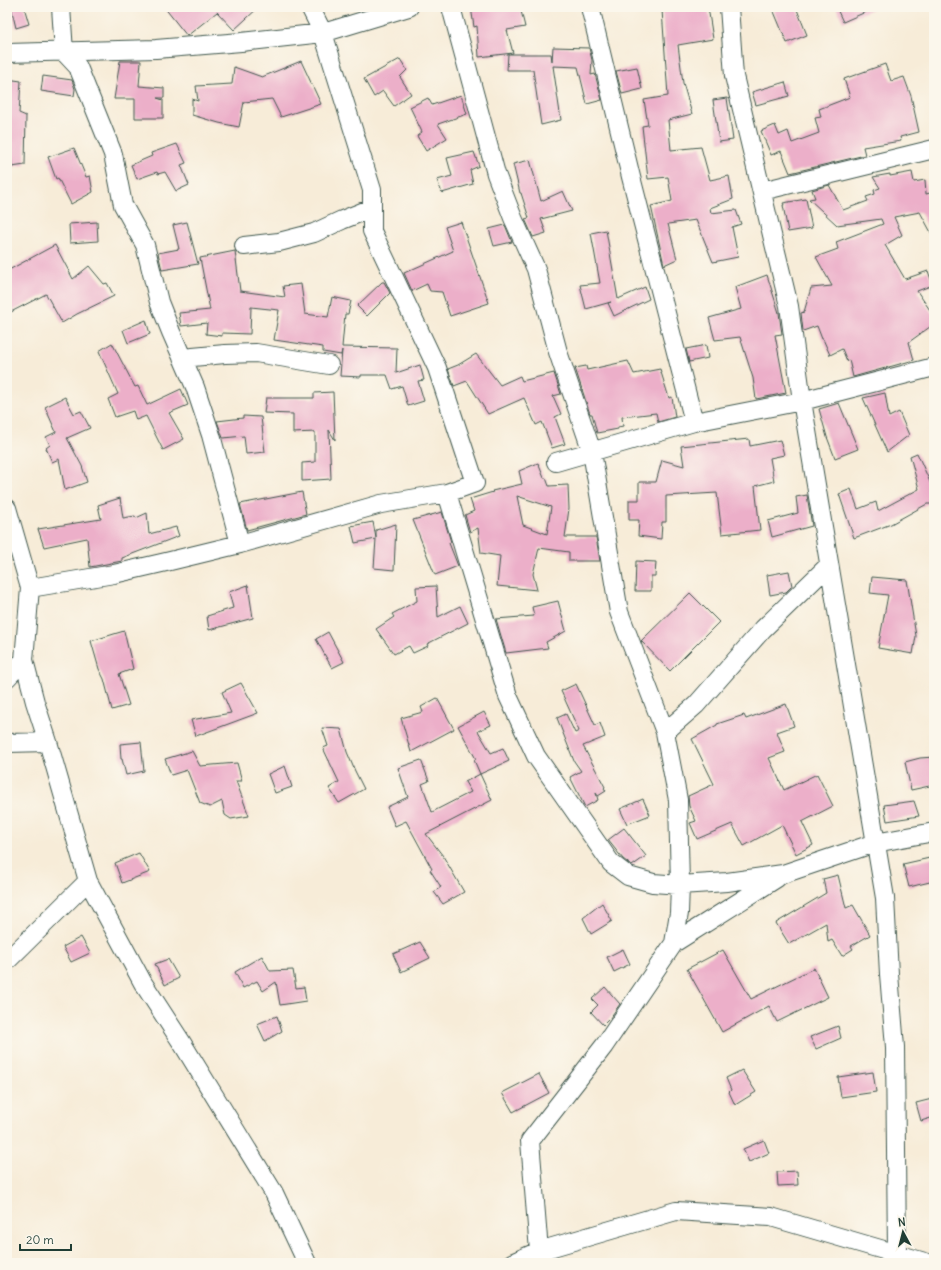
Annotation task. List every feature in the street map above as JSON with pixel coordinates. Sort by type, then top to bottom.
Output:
[{"type":"street","points":[[61,7],[64,52],[78,67],[113,154],[123,205],[145,245],[159,302],[195,387],[211,435],[240,544]]},
{"type":"street","points":[[30,588],[114,574],[240,544],[382,504],[447,493],[475,483],[437,368],[372,231],[372,190],[323,33],[310,7]]},
{"type":"street","points":[[7,53],[156,49],[323,33],[409,7]]},
{"type":"street","points":[[451,7],[496,174],[513,218],[536,269],[558,352],[592,452],[619,612],[665,732],[678,800],[680,885],[679,913],[674,943]]},
{"type":"street","points":[[590,7],[631,177],[694,422]]},
{"type":"street","points":[[729,7],[734,76],[789,306],[802,401],[885,898],[895,1047],[897,1254]]},
{"type":"street","points":[[762,191],[934,149]]},
{"type":"street","points":[[244,246],[279,242],[314,233],[372,208]]},
{"type":"street","points":[[182,358],[225,354],[256,354],[329,365]]},
{"type":"street","points":[[556,462],[694,422],[802,401],[934,367]]},
{"type":"street","points":[[447,493],[508,696],[536,756],[611,863],[628,876],[653,883],[680,885],[727,882],[783,874],[875,843],[934,832]]},
{"type":"street","points":[[7,508],[30,588],[24,660],[88,881],[142,983],[182,1043],[274,1193],[307,1263]]},
{"type":"street","points":[[665,732],[696,705],[763,629],[829,565]]},
{"type":"street","points":[[7,678],[24,660]]},
{"type":"street","points":[[7,743],[48,742]]},
{"type":"street","points":[[540,1251],[530,1140],[604,1046],[674,943],[783,874]]},
{"type":"street","points":[[7,961],[88,881]]},
{"type":"street","points":[[512,1263],[540,1251],[676,1211],[771,1217],[928,1263]]},
{"type":"building","points":[[11,7],[24,7],[29,24],[16,28]]},
{"type":"building","points":[[164,7],[259,7],[234,30],[217,12],[187,36]]},
{"type":"building","points":[[471,7],[520,7],[525,27],[507,30],[513,53],[479,57],[477,26],[474,27]]},
{"type":"building","points":[[708,7],[713,39],[678,45],[683,83],[692,114],[668,120],[671,150],[701,147],[710,180],[729,176],[733,199],[710,208],[711,213],[736,210],[741,224],[732,227],[738,257],[713,262],[696,220],[668,224],[677,259],[664,265],[651,206],[672,201],[668,177],[648,179],[642,126],[648,125],[644,100],[668,96],[662,10]]},
{"type":"building","points":[[772,7],[796,7],[807,35],[787,43]]},
{"type":"building","points":[[836,7],[877,7],[843,22]]},
{"type":"building","points":[[553,47],[589,48],[592,60],[591,75],[595,74],[602,100],[587,104],[578,67],[553,66],[561,120],[541,125],[533,70],[507,70],[508,54],[551,54],[552,61]]},
{"type":"building","points":[[400,59],[407,70],[400,77],[411,94],[394,106],[383,91],[374,97],[364,79]]},
{"type":"building","points":[[120,61],[141,61],[139,86],[164,88],[164,98],[157,98],[163,100],[163,118],[135,118],[135,99],[114,99]]},
{"type":"building","points":[[301,61],[321,104],[281,117],[272,99],[244,102],[239,127],[192,115],[192,99],[198,101],[196,86],[232,84],[234,67],[262,77]]},
{"type":"building","points":[[885,64],[891,81],[904,77],[911,96],[919,132],[900,137],[901,141],[863,147],[865,155],[790,173],[781,151],[771,155],[761,131],[775,125],[779,135],[788,131],[792,143],[819,133],[815,118],[821,117],[819,109],[850,97],[844,79]]},
{"type":"building","points":[[637,67],[642,89],[622,94],[616,71]]},
{"type":"building","points":[[43,76],[72,80],[75,89],[74,96],[41,91]]},
{"type":"building","points":[[7,79],[21,81],[19,113],[26,116],[25,165],[12,167],[10,138],[7,137]]},
{"type":"building","points":[[785,82],[789,96],[756,105],[752,92]]},
{"type":"building","points":[[461,95],[467,114],[438,124],[447,138],[426,151],[417,136],[422,132],[410,107],[428,98],[432,105]]},
{"type":"building","points":[[727,98],[733,140],[719,142],[713,100]]},
{"type":"building","points":[[177,144],[186,163],[181,165],[189,185],[176,191],[165,172],[158,174],[157,172],[137,179],[131,165],[152,156],[151,153]]},
{"type":"building","points":[[74,148],[86,177],[90,176],[93,192],[71,204],[58,178],[56,179],[48,157]]},
{"type":"building","points":[[474,152],[479,166],[470,170],[473,184],[442,193],[437,180],[452,176],[447,158]]},
{"type":"building","points":[[530,160],[541,201],[563,191],[572,211],[541,219],[546,233],[533,237],[525,219],[529,218],[520,193],[513,164]]},
{"type":"building","points":[[912,172],[914,182],[925,180],[926,194],[934,192],[934,238],[920,212],[894,217],[902,235],[885,245],[905,279],[928,271],[933,285],[917,291],[934,316],[934,324],[909,342],[914,360],[853,377],[849,360],[847,361],[842,349],[830,355],[817,326],[803,331],[801,313],[804,312],[811,288],[832,286],[816,257],[838,249],[836,242],[883,224],[881,219],[837,225],[809,199],[815,198],[812,190],[829,185],[843,210],[868,201],[866,197],[875,194],[874,190],[880,188],[873,177]]},
{"type":"building","points":[[806,199],[812,228],[788,232],[783,203]]},
{"type":"building","points":[[97,222],[98,241],[70,243],[69,224]]},
{"type":"building","points":[[187,222],[198,264],[162,270],[158,253],[179,249],[173,225]]},
{"type":"building","points":[[461,222],[489,303],[450,316],[442,292],[430,291],[427,284],[412,291],[404,273],[453,251],[445,227]]},
{"type":"building","points":[[505,225],[512,242],[494,246],[489,229]]},
{"type":"building","points":[[606,230],[618,299],[645,287],[649,299],[614,316],[608,303],[611,302],[586,309],[580,285],[600,283],[591,233]]},
{"type":"building","points":[[55,245],[73,279],[89,266],[104,284],[107,283],[114,296],[62,323],[46,294],[7,314],[7,271]]},
{"type":"building","points":[[235,251],[240,291],[285,297],[283,286],[301,284],[305,314],[328,317],[332,297],[351,301],[348,314],[345,314],[342,347],[397,348],[396,373],[420,365],[424,380],[418,381],[424,401],[408,406],[402,386],[392,389],[387,375],[361,375],[361,377],[340,376],[342,350],[341,355],[323,352],[323,347],[274,340],[279,310],[251,307],[250,334],[222,333],[222,336],[206,334],[207,323],[181,326],[179,313],[210,310],[200,258]]},
{"type":"building","points":[[767,275],[779,313],[782,334],[775,335],[786,393],[756,399],[753,378],[740,337],[715,340],[709,318],[741,309],[735,287]]},
{"type":"building","points":[[382,282],[384,282],[390,293],[367,316],[357,306]]},
{"type":"building","points":[[146,320],[150,334],[128,343],[123,330]]},
{"type":"building","points":[[112,343],[135,387],[138,386],[147,405],[181,389],[188,405],[169,413],[184,439],[163,450],[146,416],[136,420],[133,411],[115,417],[108,399],[118,394],[99,351]]},
{"type":"building","points":[[706,345],[708,358],[689,362],[686,349]]},
{"type":"building","points":[[476,354],[500,385],[520,376],[522,381],[554,373],[561,394],[553,396],[561,414],[555,417],[565,444],[552,448],[542,422],[536,425],[524,398],[488,414],[467,381],[454,386],[448,369]]},
{"type":"building","points":[[628,361],[634,374],[660,369],[669,398],[672,397],[675,417],[658,422],[656,413],[622,417],[623,426],[618,427],[618,429],[597,433],[592,414],[590,414],[575,368],[586,366],[587,370]]},
{"type":"building","points":[[333,392],[335,440],[329,430],[331,479],[302,481],[302,463],[315,462],[315,432],[293,433],[293,414],[264,413],[266,398],[314,398],[314,393]]},
{"type":"building","points":[[885,393],[889,417],[899,412],[909,435],[887,452],[863,398]]},
{"type":"building","points":[[65,397],[74,414],[81,411],[90,428],[67,438],[82,466],[87,482],[65,490],[59,459],[52,462],[46,448],[50,445],[46,437],[56,432],[45,407]]},
{"type":"building","points":[[839,403],[858,449],[835,458],[819,409]]},
{"type":"building","points":[[243,416],[261,417],[265,452],[246,454],[244,436],[223,438],[217,421],[243,418]]},
{"type":"building","points":[[749,439],[750,446],[780,440],[784,455],[770,458],[774,481],[755,486],[760,530],[722,534],[717,493],[666,496],[666,522],[662,522],[661,539],[638,536],[639,520],[629,520],[629,500],[639,500],[639,482],[656,482],[662,460],[684,466],[681,446]]},
{"type":"building","points":[[917,453],[934,491],[934,504],[927,504],[891,524],[854,538],[839,494],[851,489],[858,509],[876,502],[878,511],[919,489],[910,456]]},
{"type":"building","points":[[538,463],[549,486],[568,485],[569,509],[565,537],[596,537],[600,561],[569,561],[569,552],[539,548],[533,574],[537,590],[497,586],[500,556],[481,553],[478,528],[470,532],[465,515],[474,511],[470,499],[493,492],[492,491],[522,484],[519,471]],"holes":[[[517,496],[551,507],[547,534],[523,525]]]},
{"type":"building","points":[[302,492],[306,514],[247,530],[240,504]]},
{"type":"building","points":[[807,495],[812,526],[772,537],[768,521],[798,513],[796,497]]},
{"type":"building","points":[[120,498],[123,518],[135,516],[136,518],[147,513],[149,534],[176,527],[179,536],[122,558],[122,561],[90,567],[87,538],[44,547],[38,529],[101,519],[98,505]]},
{"type":"building","points":[[442,512],[451,542],[449,543],[458,566],[435,575],[413,520]]},
{"type":"building","points":[[373,522],[376,538],[376,530],[396,524],[394,570],[374,568],[376,539],[355,543],[351,526]]},
{"type":"building","points":[[636,561],[656,562],[655,576],[651,576],[651,591],[635,591]]},
{"type":"building","points":[[789,571],[792,586],[786,592],[770,595],[767,575]]},
{"type":"building","points":[[872,577],[907,580],[916,636],[913,654],[878,648],[888,595],[870,593]]},
{"type":"building","points":[[248,585],[253,618],[209,630],[207,616],[233,608],[229,592]]},
{"type":"building","points":[[436,586],[438,617],[460,606],[468,623],[413,653],[409,646],[394,654],[376,629],[394,617],[392,614],[417,601],[416,587]]},
{"type":"building","points":[[690,593],[719,622],[670,671],[641,641]]},
{"type":"building","points":[[558,601],[566,631],[546,642],[548,648],[506,653],[496,619],[534,616],[532,607]]},
{"type":"building","points":[[124,631],[133,669],[119,674],[129,705],[112,710],[104,679],[99,669],[91,641]]},
{"type":"building","points":[[328,632],[344,662],[332,668],[316,639]]},
{"type":"building","points":[[241,683],[258,713],[196,736],[191,720],[231,713],[222,692]]},
{"type":"building","points":[[576,684],[595,725],[600,723],[605,737],[583,746],[606,791],[598,796],[596,793],[598,800],[585,807],[570,777],[581,771],[574,761],[557,718],[566,714],[575,733],[579,731],[561,691]]},
{"type":"building","points":[[437,698],[454,729],[411,752],[401,718],[423,712],[421,707]]},
{"type":"building","points":[[786,704],[794,726],[777,732],[785,752],[769,758],[784,790],[817,774],[833,806],[802,822],[813,845],[796,854],[782,825],[744,846],[732,824],[697,839],[690,823],[696,821],[689,806],[688,796],[714,784],[692,739],[717,724],[744,715],[746,719]]},
{"type":"building","points":[[484,712],[491,725],[478,731],[491,753],[503,748],[509,761],[480,774],[474,760],[476,759],[458,726]]},
{"type":"building","points":[[322,728],[341,729],[347,752],[364,789],[339,803],[329,788],[339,782],[323,748],[328,746]]},
{"type":"building","points":[[141,742],[144,771],[126,775],[121,759],[120,744]]},
{"type":"building","points":[[192,751],[200,766],[237,763],[242,781],[236,781],[249,816],[231,819],[225,815],[222,801],[210,807],[200,803],[187,770],[171,775],[165,759]]},
{"type":"building","points":[[934,757],[934,785],[911,790],[905,762],[920,758]]},
{"type":"building","points":[[421,760],[429,781],[422,784],[432,812],[471,792],[465,782],[480,774],[492,800],[426,834],[443,856],[464,892],[443,904],[434,892],[441,887],[430,870],[432,869],[406,821],[395,826],[387,807],[408,797],[398,768]]},
{"type":"building","points":[[285,766],[292,787],[275,793],[268,774]]},
{"type":"building","points":[[643,799],[650,815],[627,824],[620,809]]},
{"type":"building","points":[[914,801],[919,816],[887,821],[884,805]]},
{"type":"building","points":[[624,828],[646,856],[632,866],[623,859],[608,840]]},
{"type":"building","points":[[139,853],[150,872],[122,883],[115,863]]},
{"type":"building","points":[[934,857],[934,881],[909,887],[903,864]]},
{"type":"building","points":[[838,875],[846,908],[853,905],[870,935],[851,946],[853,949],[842,956],[832,940],[828,942],[826,923],[789,944],[776,923],[826,893],[823,879]]},
{"type":"building","points":[[602,903],[612,921],[591,934],[583,918]]},
{"type":"building","points":[[81,937],[90,953],[71,962],[63,947]]},
{"type":"building","points":[[420,942],[430,958],[401,972],[393,954]]},
{"type":"building","points":[[623,949],[630,964],[614,972],[607,957]]},
{"type":"building","points":[[723,950],[751,999],[814,968],[828,997],[777,1022],[769,1006],[722,1032],[687,969]]},
{"type":"building","points":[[262,956],[270,971],[293,970],[296,988],[304,987],[306,1001],[280,1005],[276,982],[263,991],[257,981],[243,988],[235,972]]},
{"type":"building","points":[[168,959],[179,978],[165,985],[155,964]]},
{"type":"building","points":[[605,987],[620,1004],[603,1025],[591,1012],[598,1005],[592,999]]},
{"type":"building","points":[[277,1016],[282,1031],[265,1041],[257,1024]]},
{"type":"building","points":[[838,1026],[841,1038],[816,1049],[810,1037]]},
{"type":"building","points":[[742,1070],[756,1092],[735,1105],[729,1092],[731,1090],[726,1078]]},
{"type":"building","points":[[873,1072],[876,1092],[841,1097],[838,1077]]},
{"type":"building","points":[[539,1074],[549,1093],[513,1112],[502,1093]]},
{"type":"building","points":[[932,1099],[934,1117],[921,1121],[916,1103]]},
{"type":"building","points":[[764,1140],[769,1153],[749,1162],[743,1149]]},
{"type":"building","points":[[797,1171],[798,1185],[778,1186],[777,1172]]}]
